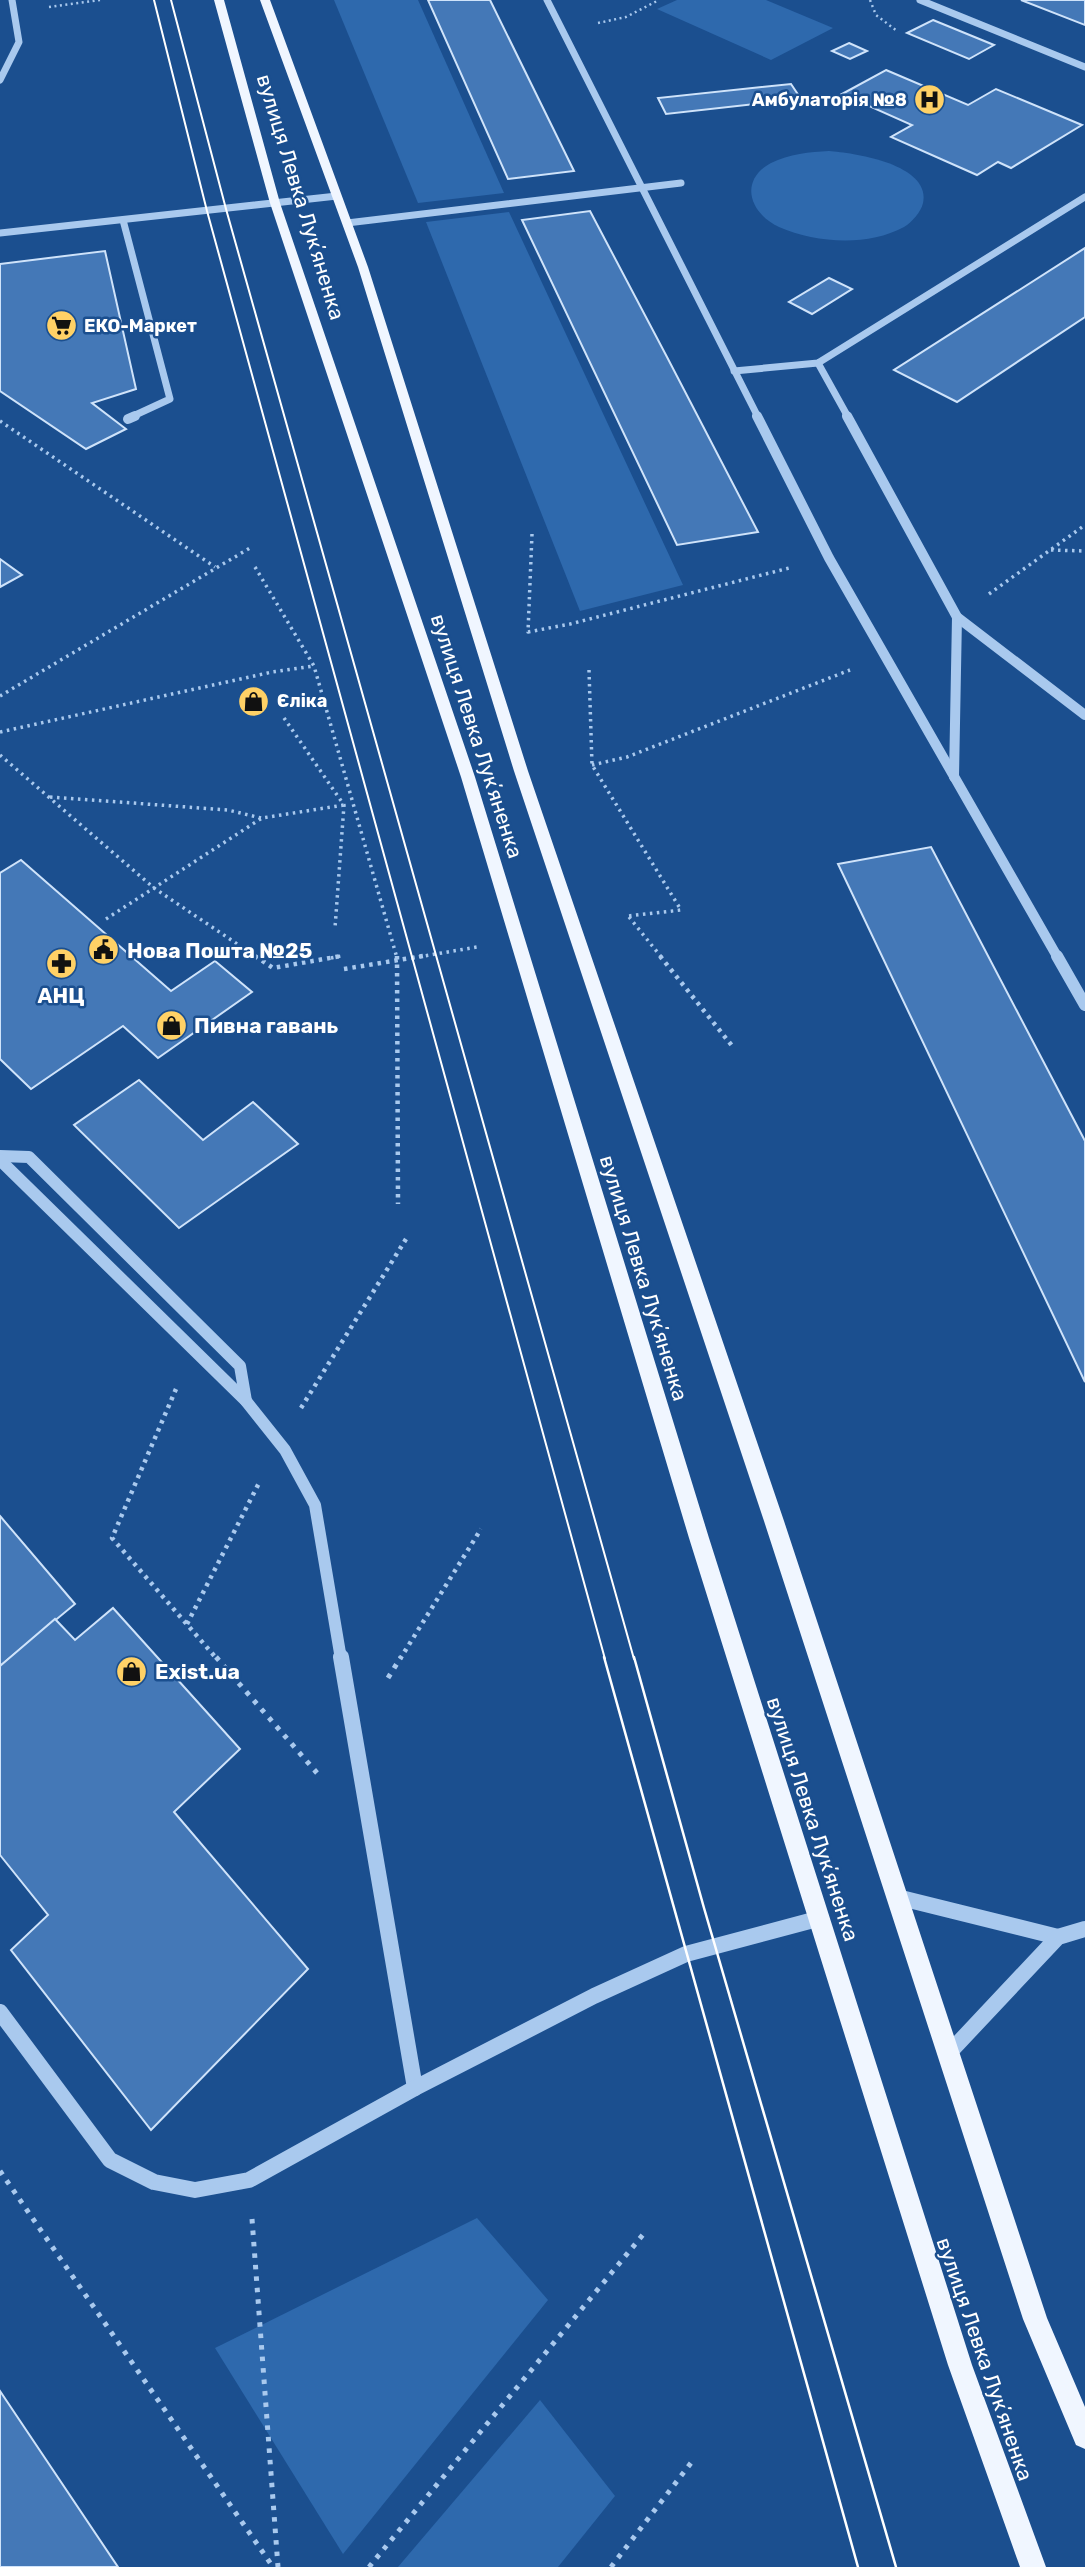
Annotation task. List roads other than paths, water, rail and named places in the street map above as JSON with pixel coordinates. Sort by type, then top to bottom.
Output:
[{"type":"main road","name":"вулиця Левка Лукʼяненка","points":[[219,0],[275,203],[468,777],[699,1538],[960,2365],[1033,2567]]},
{"type":"main road","name":"вулиця Левка Лукʼяненка","points":[[265,0],[347,222],[521,771],[774,1521],[1035,2319],[1085,2436]]},
{"type":"lane","points":[[0,80],[18,50],[20,29],[12,0]]},
{"type":"lane","points":[[547,0],[829,558],[1085,1005]]},
{"type":"lane","points":[[920,0],[1085,67]]},
{"type":"lane","points":[[347,222],[681,183]]},
{"type":"lane","points":[[0,233],[337,196]]},
{"type":"lane","points":[[734,371],[818,363],[1085,198]]},
{"type":"lane","points":[[123,220],[170,399],[128,419]]},
{"type":"lane","points":[[818,363],[957,617],[1085,715]]},
{"type":"lane","points":[[954,777],[957,617]]},
{"type":"lane","points":[[0,1158],[29,1157],[240,1366],[246,1401]]},
{"type":"lane","points":[[0,1158],[246,1401],[281,1441],[302,1472],[315,1505],[415,2088]]},
{"type":"lane","points":[[897,1897],[1058,1937]]},
{"type":"lane","points":[[0,2012],[110,2160],[154,2182],[195,2190],[249,2180],[545,2020],[686,1954],[821,1918]]},
{"type":"lane","points":[[948,2054],[1058,1937],[1085,1929]]},
{"type":"tram line","points":[[154,0],[207,211],[605,1659]]},
{"type":"tram line","points":[[171,0],[226,209],[634,1659]]},
{"type":"tram line","points":[[604,1657],[858,2567]]},
{"type":"tram line","points":[[634,1657],[704,1908],[896,2567]]},
{"type":"place","name":"Амбулаторія №8","points":[[930,100]]},
{"type":"place","name":"ЕКО-Маркет","points":[[61,326]]},
{"type":"place","name":"Єліка","points":[[254,701]]},
{"type":"place","name":"Нова Пошта №25","points":[[104,950]]},
{"type":"place","name":"АНЦ","points":[[61,963]]},
{"type":"place","name":"Пивна гавань","points":[[171,1025]]},
{"type":"place","name":"Exist.ua","points":[[132,1671]]}]
